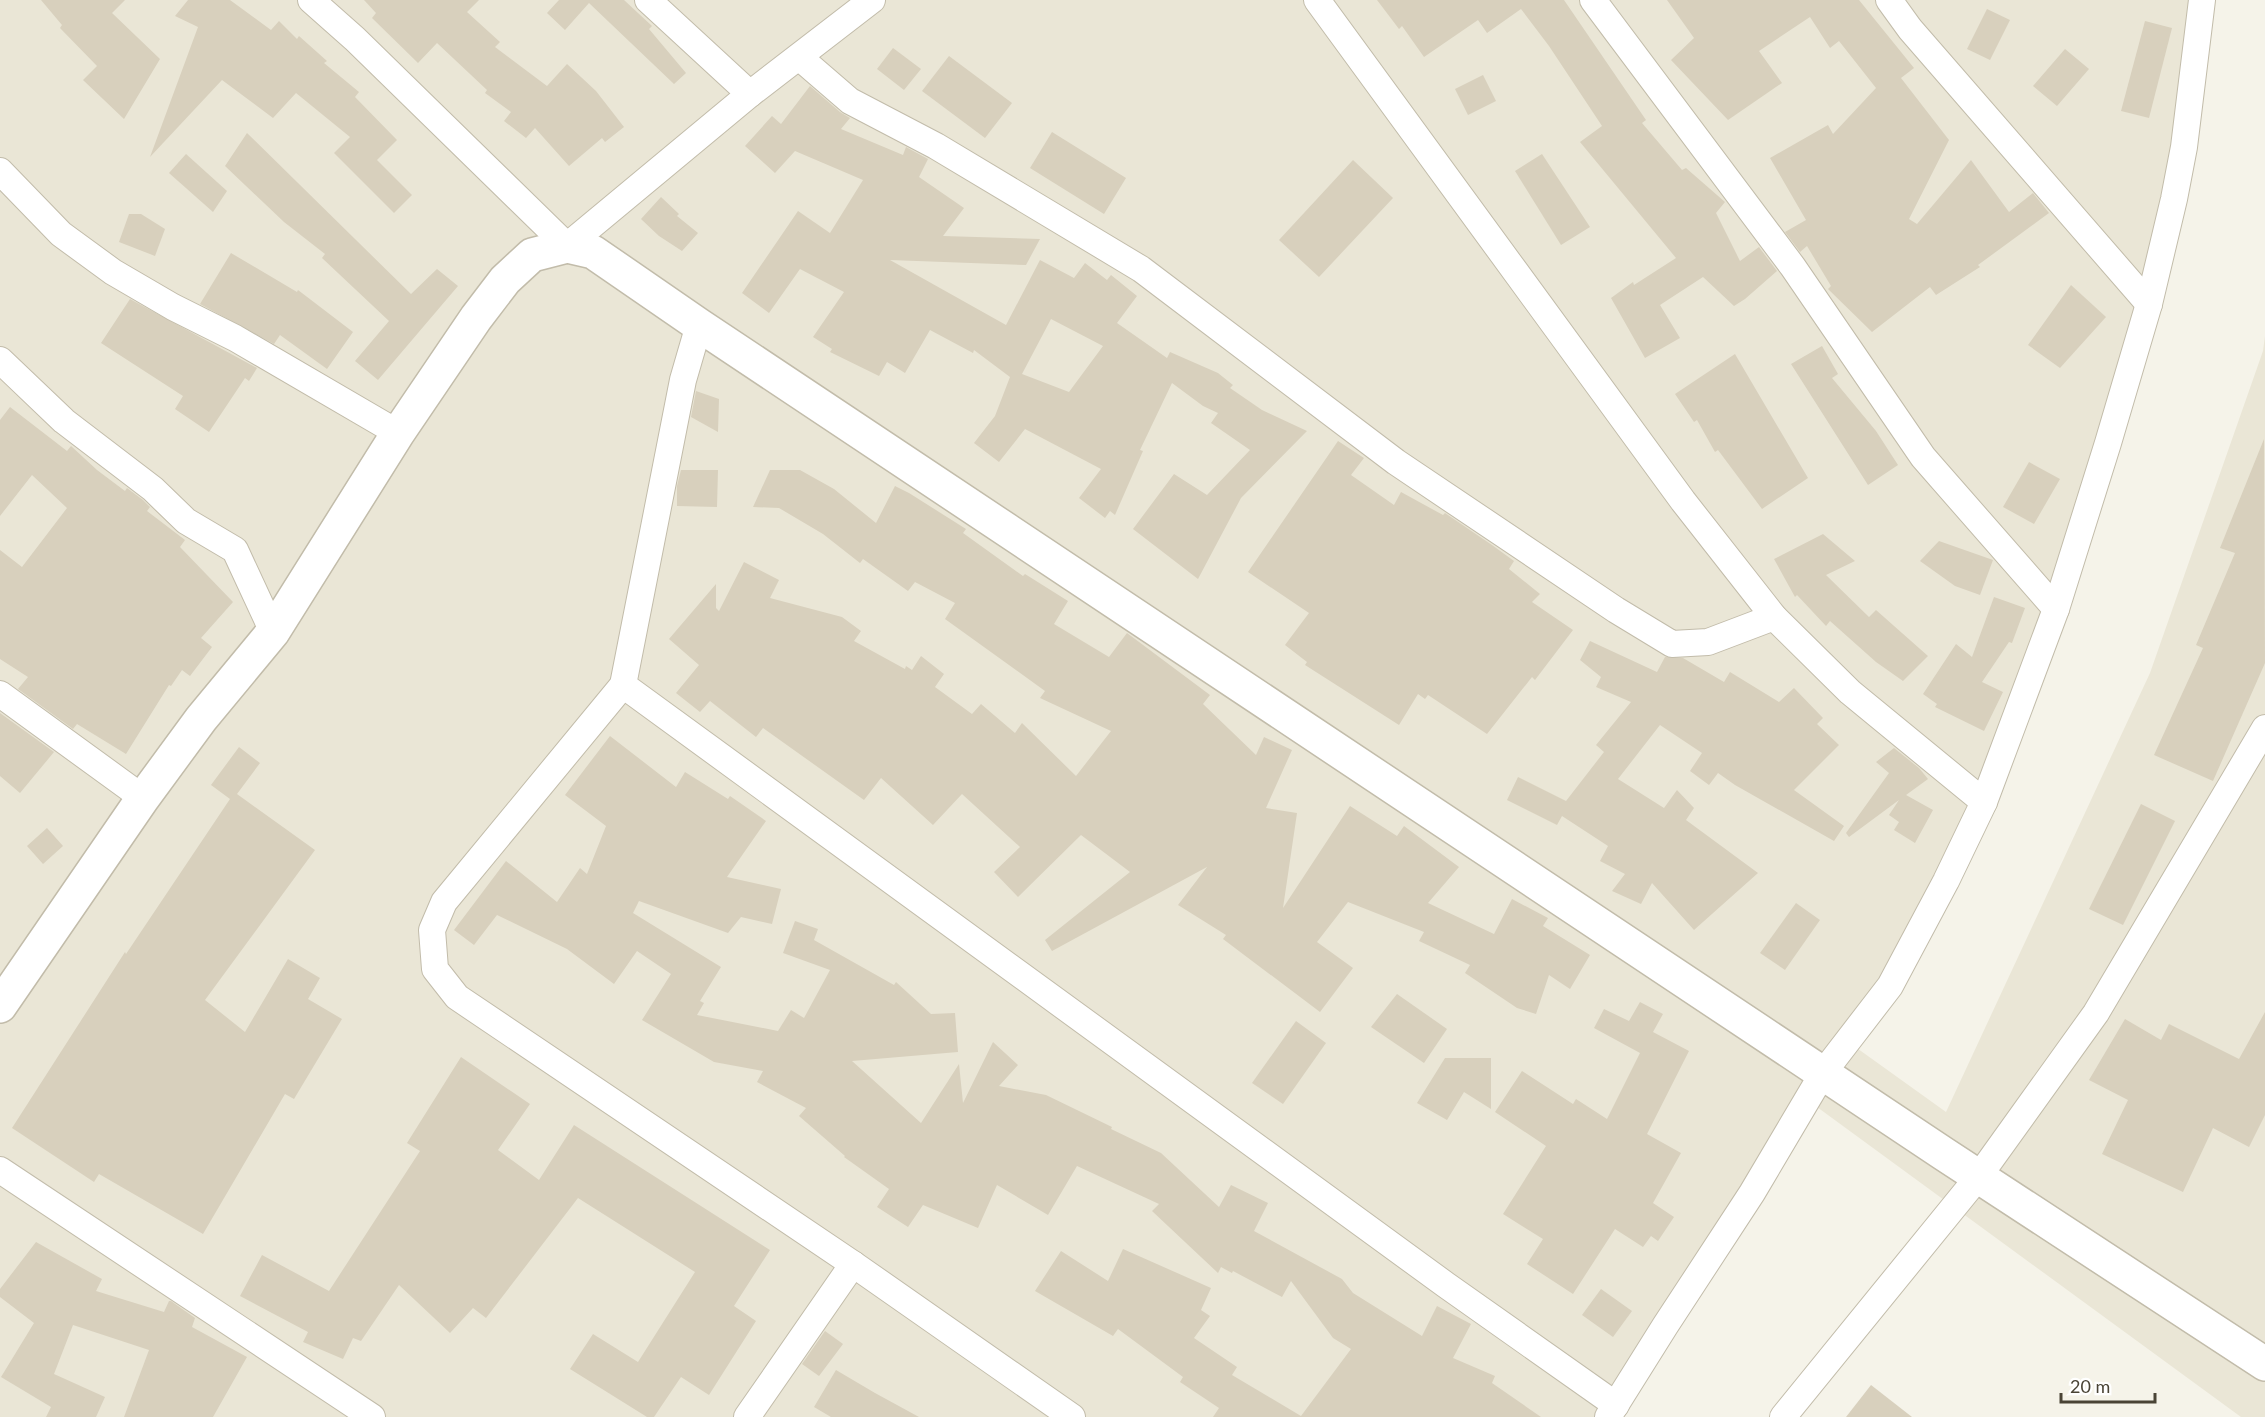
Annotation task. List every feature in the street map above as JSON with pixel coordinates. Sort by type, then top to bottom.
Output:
[{"type":"street","points":[[311,0],[355,39],[567,246],[593,252],[699,326],[1944,1154],[2264,1361]]},
{"type":"street","points":[[648,0],[750,94]]},
{"type":"street","points":[[5,988],[201,719],[273,632],[398,433],[476,318],[505,280],[532,255],[567,246],[750,94],[872,0]]},
{"type":"street","points":[[1317,0],[1683,501],[1774,617],[1850,692],[1984,801]]},
{"type":"street","points":[[1593,0],[1793,267],[1923,457],[2056,609]]},
{"type":"street","points":[[1889,0],[1911,29],[2149,304]]},
{"type":"street","points":[[623,685],[1427,1271],[1612,1411],[1752,1193],[1890,987],[1946,881],[1984,801],[2056,609],[2149,304],[2184,147],[2202,0]]},
{"type":"street","points":[[799,57],[850,101],[936,146],[1141,269],[1396,462],[1616,610],[1672,644],[1708,642],[1774,617]]},
{"type":"street","points":[[0,171],[61,234],[113,272],[173,307],[235,338],[398,433]]},
{"type":"street","points":[[699,326],[680,391],[623,685],[444,902],[432,930],[435,969],[457,997],[853,1264],[1072,1417]]},
{"type":"street","points":[[0,360],[64,421],[153,489],[186,521],[235,550],[273,632]]},
{"type":"street","points":[[0,694],[143,798]]},
{"type":"street","points":[[1783,1417],[1979,1176],[2096,1013],[2265,728]]},
{"type":"street","points":[[0,1170],[372,1417]]},
{"type":"street","points":[[747,1417],[853,1264]]},
{"type":"shaded area","points":[[0,0],[2202,0],[2149,329],[2010,748],[1847,1041],[1946,1112],[2150,673],[2263,351],[2265,336],[2265,1417],[2241,1417],[1817,1107],[1605,1417],[0,1417]]},
{"type":"building","points":[[41,0],[125,0],[112,13],[160,59],[124,119],[83,80],[97,66],[60,28],[62,25]]},
{"type":"building","points":[[188,0],[230,0],[271,30],[279,21],[297,39],[299,36],[327,61],[324,63],[359,92],[355,97],[397,140],[377,160],[412,195],[394,213],[334,153],[350,137],[296,93],[273,118],[222,80],[150,157],[198,27],[175,16]]},
{"type":"building","points":[[364,0],[479,0],[467,12],[500,42],[495,47],[547,86],[567,64],[596,91],[624,127],[605,142],[602,138],[569,166],[535,128],[526,138],[504,121],[511,112],[485,93],[487,90],[437,43],[418,63],[372,18],[376,13]]},
{"type":"building","points":[[559,0],[624,0],[652,26],[649,29],[686,73],[674,84],[589,3],[565,30],[547,13]]},
{"type":"building","points":[[1377,0],[1564,0],[1646,120],[1642,123],[1682,170],[1686,168],[1725,202],[1716,213],[1740,261],[1759,247],[1777,271],[1734,306],[1703,277],[1660,305],[1680,338],[1645,358],[1611,298],[1633,282],[1634,285],[1676,258],[1580,142],[1602,126],[1549,46],[1521,9],[1487,33],[1478,20],[1424,57],[1402,26],[1399,29]]},
{"type":"building","points":[[1667,0],[1859,0],[1914,68],[1901,78],[1949,140],[1909,219],[1917,224],[1971,160],[2009,212],[2033,193],[2049,213],[1978,265],[1980,267],[1936,295],[1930,287],[1872,332],[1828,289],[1831,286],[1807,246],[1800,252],[1785,232],[1806,220],[1770,158],[1828,125],[1833,134],[1876,88],[1839,41],[1830,48],[1810,17],[1759,51],[1782,83],[1728,120],[1671,60],[1694,38]]},
{"type":"building","points":[[1987,9],[2010,20],[1990,60],[1967,49]]},
{"type":"building","points":[[2145,21],[2172,28],[2149,118],[2121,111]]},
{"type":"building","points":[[893,48],[921,69],[904,90],[877,69]]},
{"type":"building","points":[[2065,49],[2089,69],[2057,106],[2033,86]]},
{"type":"building","points":[[949,56],[1012,103],[985,138],[922,91]]},
{"type":"building","points":[[1483,75],[1496,101],[1468,115],[1455,89]]},
{"type":"building","points":[[810,86],[850,118],[841,129],[903,155],[906,147],[928,159],[919,177],[964,208],[943,236],[1040,239],[1026,265],[890,260],[1006,325],[1040,260],[1074,278],[1085,263],[1107,280],[1111,275],[1137,296],[1117,323],[1167,358],[1170,352],[1218,373],[1233,385],[1230,388],[1262,410],[1307,431],[1241,498],[1198,579],[1133,529],[1174,474],[1207,495],[1250,450],[1211,423],[1218,413],[1203,406],[1172,383],[1140,450],[1143,451],[1115,515],[1110,511],[1105,518],[1079,498],[1101,469],[1025,429],[999,462],[974,443],[995,416],[1010,377],[974,350],[973,353],[930,330],[905,373],[887,362],[879,376],[830,352],[832,349],[813,337],[844,292],[800,269],[769,313],[742,293],[798,211],[830,233],[863,180],[795,151],[775,173],[745,146],[772,116],[781,124]],"holes":[[[1051,319],[1103,346],[1069,392],[1022,374]]]},
{"type":"building","points":[[1052,132],[1126,178],[1104,214],[1030,168]]},
{"type":"building","points":[[247,133],[411,294],[437,269],[458,286],[378,380],[355,361],[389,321],[322,258],[325,254],[284,222],[225,166]]},
{"type":"building","points":[[186,154],[227,191],[213,212],[169,173]]},
{"type":"building","points":[[1542,154],[1590,227],[1561,245],[1515,171]]},
{"type":"building","points":[[1353,160],[1393,198],[1319,277],[1279,240]]},
{"type":"building","points":[[661,197],[679,214],[677,216],[698,233],[682,251],[659,236],[641,219]]},
{"type":"building","points":[[129,214],[141,214],[165,229],[155,256],[119,242]]},
{"type":"building","points":[[231,253],[297,292],[298,290],[353,332],[327,369],[280,335],[274,344],[200,304]]},
{"type":"building","points":[[2071,285],[2106,317],[2060,368],[2028,345]]},
{"type":"building","points":[[130,299],[257,368],[249,381],[245,378],[209,432],[175,409],[183,396],[101,343]]},
{"type":"building","points":[[1822,346],[1838,374],[1832,378],[1876,431],[1898,465],[1868,485],[1791,364]]},
{"type":"building","points":[[1735,354],[1808,478],[1762,509],[1718,450],[1715,452],[1697,420],[1694,422],[1675,394]]},
{"type":"building","points":[[696,391],[719,399],[718,432],[691,417]]},
{"type":"building","points":[[10,407],[67,451],[71,446],[125,491],[127,488],[143,500],[150,507],[147,511],[185,540],[180,547],[233,602],[201,638],[212,647],[190,676],[182,670],[171,686],[169,685],[126,754],[77,724],[73,729],[18,689],[28,677],[0,659],[0,550],[22,567],[67,508],[32,475],[0,516],[0,420]]},
{"type":"building","points":[[2264,439],[2265,663],[2213,781],[2154,755],[2203,648],[2196,645],[2235,553],[2220,548]]},
{"type":"building","points":[[1338,441],[1364,458],[1351,475],[1394,505],[1401,492],[1443,515],[1445,513],[1492,545],[1514,561],[1509,569],[1540,594],[1532,602],[1573,630],[1535,680],[1532,677],[1487,734],[1428,695],[1425,699],[1418,694],[1399,725],[1305,665],[1307,662],[1285,645],[1309,613],[1248,572]]},
{"type":"building","points":[[2029,462],[2060,479],[2034,524],[2003,507]]},
{"type":"building","points":[[681,470],[718,470],[717,507],[677,506],[677,486]]},
{"type":"building","points":[[770,470],[800,470],[834,489],[876,523],[895,486],[909,493],[966,529],[963,533],[1023,576],[1025,574],[1068,601],[1054,624],[1109,657],[1127,633],[1210,695],[1203,704],[1256,755],[1264,737],[1292,750],[1266,808],[1297,813],[1283,908],[1350,806],[1397,836],[1404,826],[1459,867],[1428,903],[1494,934],[1512,899],[1548,918],[1543,926],[1590,955],[1570,989],[1549,975],[1536,1014],[1517,1008],[1465,973],[1470,965],[1419,941],[1424,932],[1348,902],[1317,942],[1353,968],[1320,1012],[1223,939],[1226,935],[1178,905],[1207,867],[1052,951],[1045,940],[1130,872],[1081,835],[1018,897],[994,872],[1020,847],[962,794],[933,825],[881,778],[864,800],[763,728],[756,737],[710,701],[700,712],[676,693],[699,665],[669,639],[716,584],[716,608],[719,611],[744,562],[779,580],[770,598],[842,617],[861,631],[854,641],[905,669],[906,666],[912,670],[921,656],[944,674],[935,687],[972,714],[981,704],[1015,733],[1022,723],[1076,776],[1111,731],[1040,698],[1045,691],[945,619],[955,603],[915,582],[908,591],[863,559],[860,563],[823,534],[779,508],[753,507]]},
{"type":"building","points":[[1823,534],[1855,561],[1826,575],[1869,617],[1876,610],[1928,656],[1903,681],[1876,662],[1830,621],[1826,626],[1797,595],[1795,597],[1774,559]]},
{"type":"building","points":[[1939,541],[1993,560],[1980,595],[1955,586],[1920,561]]},
{"type":"building","points":[[1994,597],[2025,608],[2012,643],[2009,642],[1982,682],[2003,692],[1984,731],[1935,707],[1937,704],[1923,694],[1956,644],[1972,657]]},
{"type":"building","points":[[1590,641],[1657,672],[1665,657],[1683,658],[1724,682],[1730,672],[1779,702],[1794,688],[1823,718],[1817,724],[1839,745],[1794,790],[1844,826],[1834,841],[1718,773],[1709,785],[1690,771],[1702,753],[1660,725],[1618,779],[1664,808],[1677,790],[1694,808],[1686,820],[1758,873],[1694,930],[1652,883],[1641,904],[1612,891],[1625,874],[1600,861],[1608,846],[1562,816],[1557,825],[1507,800],[1518,777],[1566,801],[1604,752],[1596,745],[1631,702],[1596,687],[1601,677],[1580,660]]},
{"type":"building","points":[[0,713],[54,752],[20,793],[0,776]]},
{"type":"building","points":[[610,736],[676,787],[685,772],[728,799],[730,796],[766,821],[727,877],[781,889],[772,924],[741,917],[728,933],[639,901],[633,913],[721,967],[700,1001],[704,1003],[697,1015],[778,1031],[791,1010],[804,1018],[830,970],[783,953],[795,921],[818,929],[814,940],[894,985],[896,982],[931,1014],[955,1013],[958,1052],[852,1061],[921,1123],[959,1064],[963,1103],[993,1042],[1018,1065],[999,1086],[1046,1095],[1161,1153],[1219,1207],[1231,1185],[1268,1203],[1254,1231],[1342,1279],[1353,1293],[1422,1336],[1437,1306],[1471,1324],[1453,1358],[1495,1376],[1492,1383],[1541,1417],[1213,1417],[1219,1408],[1180,1382],[1183,1377],[1118,1329],[1113,1336],[1035,1291],[1061,1251],[1108,1281],[1123,1249],[1211,1288],[1201,1310],[1210,1316],[1194,1338],[1237,1367],[1232,1375],[1301,1416],[1351,1349],[1333,1338],[1291,1281],[1282,1297],[1233,1271],[1232,1273],[1221,1267],[1218,1273],[1152,1211],[1159,1204],[1077,1166],[1048,1215],[997,1185],[978,1228],[923,1205],[908,1227],[877,1207],[889,1189],[844,1157],[799,1116],[806,1108],[757,1082],[763,1071],[714,1062],[642,1020],[671,974],[637,951],[614,984],[567,949],[497,915],[474,945],[454,930],[506,861],[557,902],[580,868],[587,874],[606,826],[565,795]]},
{"type":"building","points":[[239,747],[260,763],[237,794],[315,850],[205,1000],[245,1032],[288,959],[320,978],[308,999],[342,1019],[294,1099],[285,1094],[203,1234],[99,1174],[94,1182],[12,1128],[125,952],[126,954],[230,799],[211,785]]},
{"type":"building","points":[[1894,748],[1919,768],[1928,779],[1906,795],[1933,810],[1915,843],[1894,830],[1899,822],[1889,815],[1899,800],[1849,837],[1846,833],[1889,773],[1876,762]]},
{"type":"building","points":[[2141,804],[2175,821],[2123,925],[2089,909]]},
{"type":"building","points":[[47,828],[63,846],[43,864],[27,846]]},
{"type":"building","points":[[1796,903],[1820,920],[1785,970],[1760,953]]},
{"type":"building","points":[[1397,994],[1447,1029],[1424,1063],[1371,1027]]},
{"type":"building","points":[[1640,1002],[1663,1014],[1653,1032],[1689,1051],[1647,1134],[1681,1153],[1653,1203],[1674,1217],[1658,1241],[1651,1236],[1643,1247],[1615,1229],[1573,1294],[1527,1264],[1543,1239],[1503,1214],[1546,1146],[1495,1112],[1522,1071],[1573,1104],[1576,1099],[1607,1119],[1640,1053],[1594,1028],[1604,1009],[1629,1021]]},
{"type":"building","points":[[2265,1012],[2265,1115],[2249,1147],[2213,1128],[2183,1192],[2102,1154],[2128,1100],[2089,1080],[2125,1019],[2161,1040],[2169,1024],[2239,1059]]},
{"type":"building","points":[[1296,1021],[1326,1043],[1283,1104],[1252,1083]]},
{"type":"building","points":[[461,1057],[530,1104],[498,1150],[539,1180],[574,1125],[770,1250],[734,1306],[756,1321],[709,1395],[681,1377],[654,1417],[647,1417],[570,1369],[593,1334],[638,1362],[695,1272],[578,1198],[486,1318],[473,1308],[450,1333],[399,1285],[361,1341],[353,1338],[343,1359],[303,1342],[308,1332],[240,1296],[262,1255],[329,1291],[420,1151],[407,1143]]},
{"type":"building","points":[[1445,1058],[1491,1058],[1491,1109],[1464,1092],[1447,1120],[1417,1103]]},
{"type":"building","points":[[36,1242],[102,1279],[96,1291],[164,1312],[171,1301],[195,1318],[192,1327],[247,1357],[213,1417],[124,1417],[149,1350],[73,1325],[54,1374],[105,1397],[96,1417],[46,1417],[51,1407],[1,1377],[34,1323],[0,1297],[0,1289]]},
{"type":"building","points":[[1601,1289],[1632,1311],[1613,1337],[1582,1315]]},
{"type":"building","points":[[825,1331],[843,1344],[819,1376],[802,1364]]},
{"type":"building","points":[[836,1370],[919,1417],[831,1417],[814,1407]]},
{"type":"building","points":[[1871,1385],[1912,1417],[1846,1417]]}]
